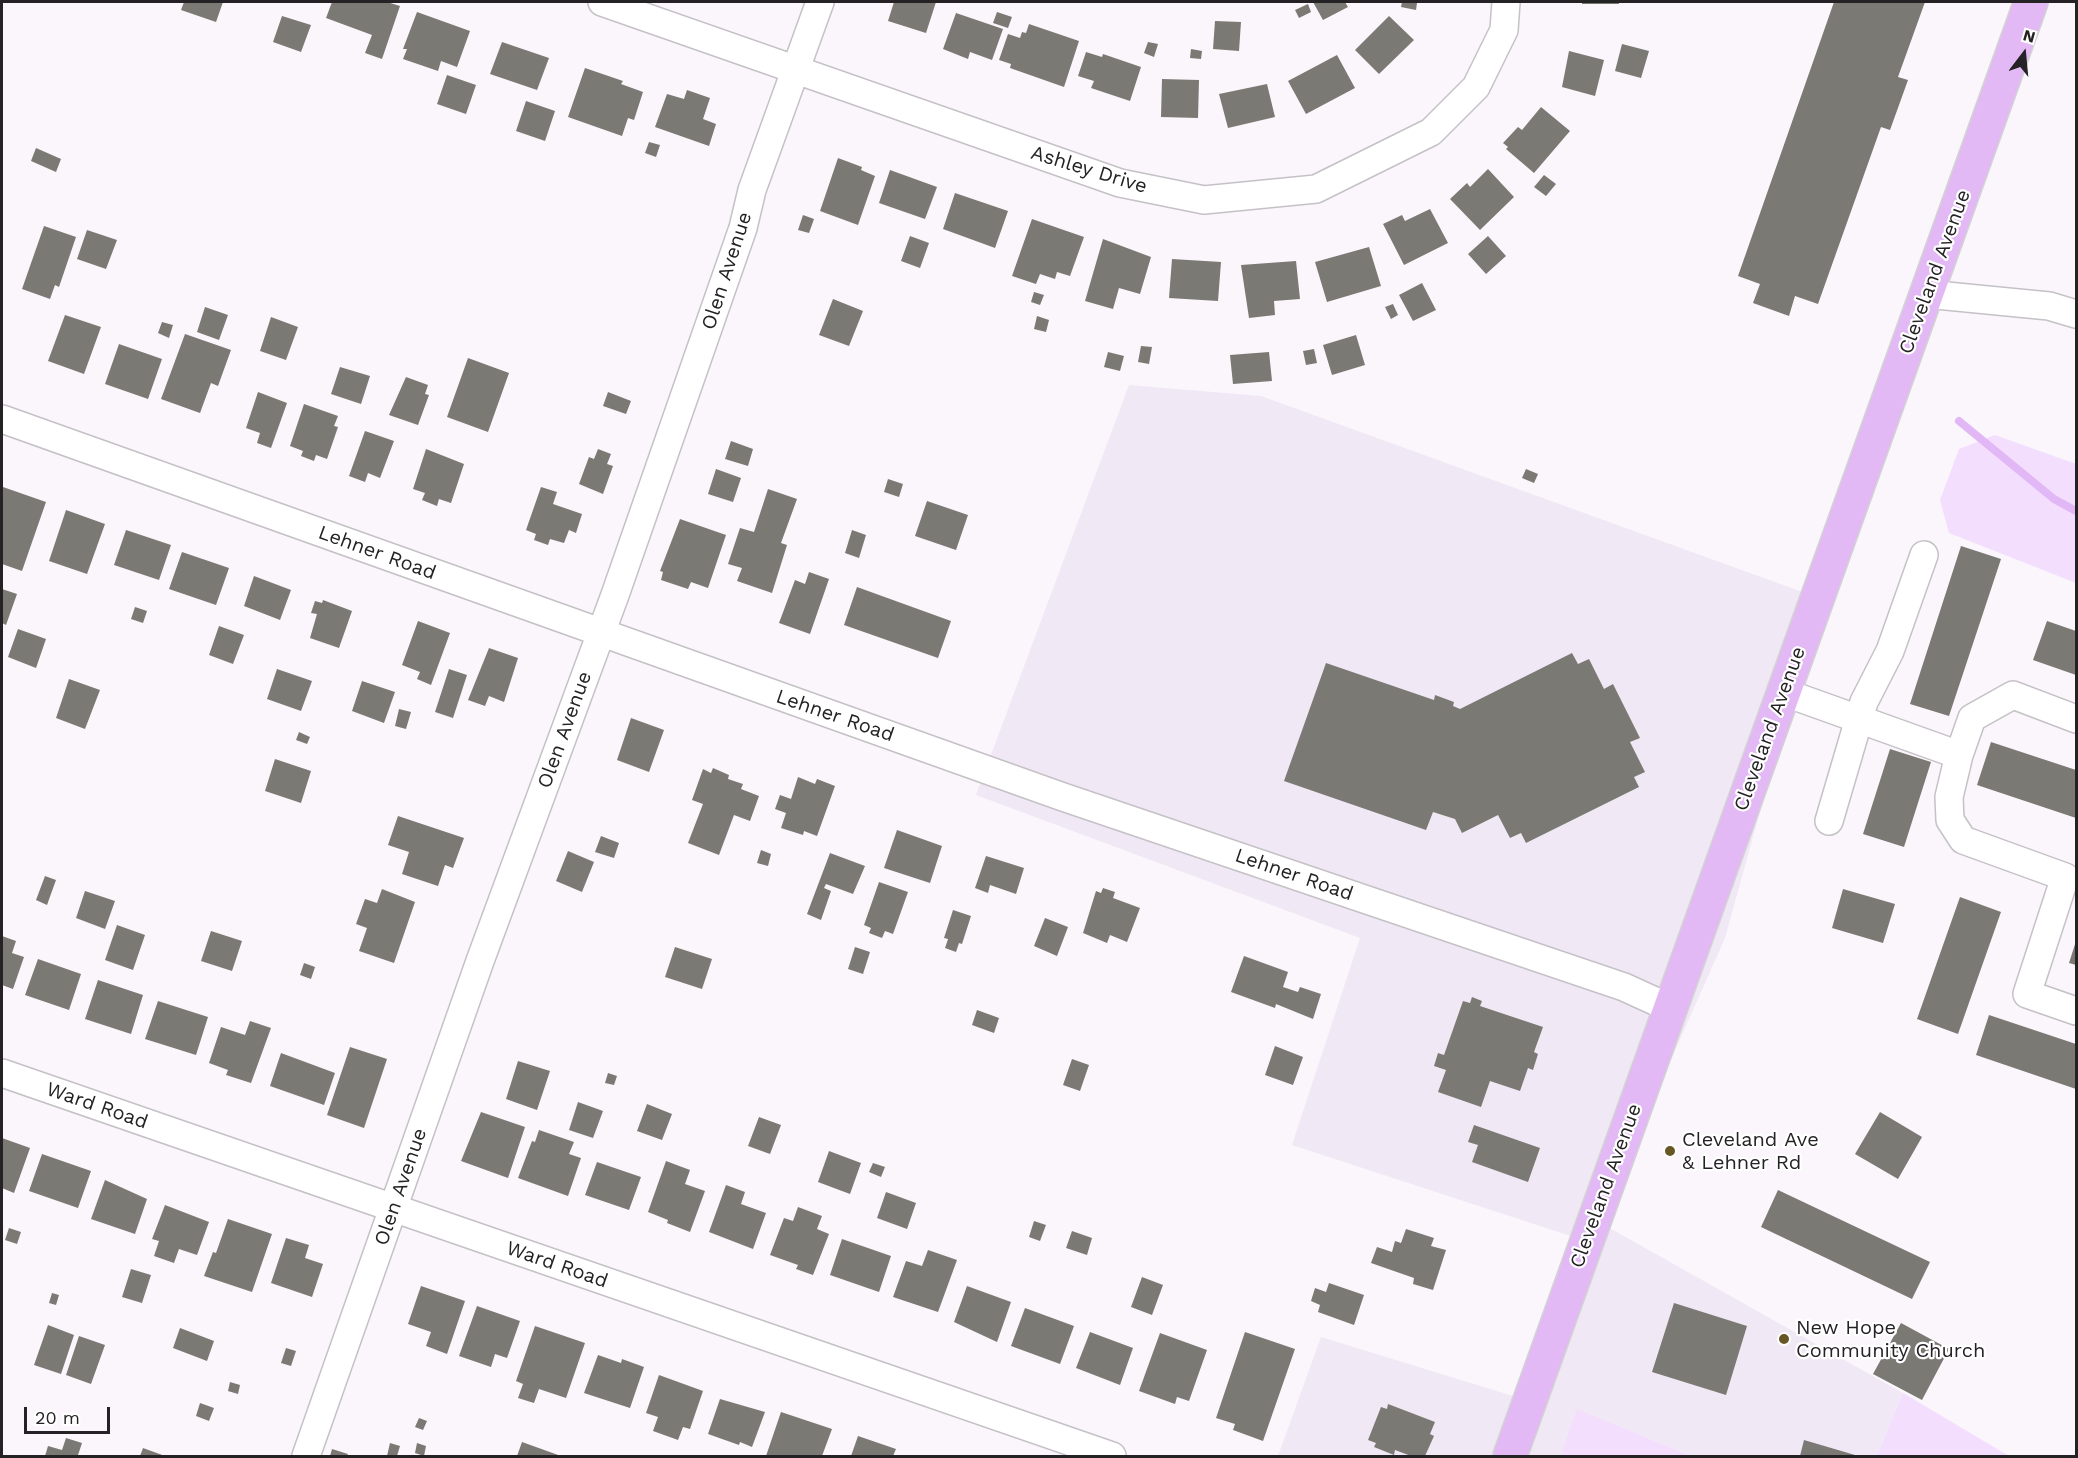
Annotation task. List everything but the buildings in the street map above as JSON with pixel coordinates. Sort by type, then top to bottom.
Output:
[{"type":"main road","name":"Cleveland Avenue","points":[[1510,1456],[2031,2]]},
{"type":"street","name":"Ashley Drive","points":[[602,2],[1120,183],[1204,200],[1316,189],[1431,132],[1476,87],[1504,30],[1506,2]]},
{"type":"street","name":"Olen Avenue","points":[[306,1456],[480,961],[601,633],[820,2]]},
{"type":"street","points":[[1926,294],[2049,306],[2076,314]]},
{"type":"street","name":"Lehner Road","points":[[2,419],[1052,793],[1613,983],[1670,1008]]},
{"type":"street","points":[[1829,820],[1864,702],[1890,651],[1923,555]]},
{"type":"street","points":[[1783,692],[1959,755]]},
{"type":"street","points":[[2076,719],[2013,695],[1972,718],[1959,755],[1949,797],[1950,820],[1963,840],[2065,877],[2027,994],[2076,1011]]},
{"type":"street","name":"Ward Road","points":[[2,1073],[1112,1456]]},
{"type":"shaded area","points":[[1129,385],[1261,396],[1819,598],[1725,938],[1599,1222],[1903,1393],[1877,1456],[1691,1456],[1578,1410],[1560,1456],[1278,1456],[1321,1337],[1539,1404],[1589,1242],[1292,1145],[1360,938],[976,795]]},
{"type":"shaded area","points":[[1995,435],[2076,464],[2076,583],[1949,533],[1940,500],[1959,449]]},
{"type":"shaded area","points":[[1903,1393],[2009,1456],[1877,1456]]},
{"type":"shaded area","points":[[1577,1409],[1691,1456],[1560,1456]]},
{"type":"waterway","points":[[1959,421],[2054,499],[2076,511]]},
{"type":"place","name":"Cleveland Ave & Lehner Rd","points":[[1670,1151]]},
{"type":"place","name":"New Hope Community Church","points":[[1784,1339]]}]
